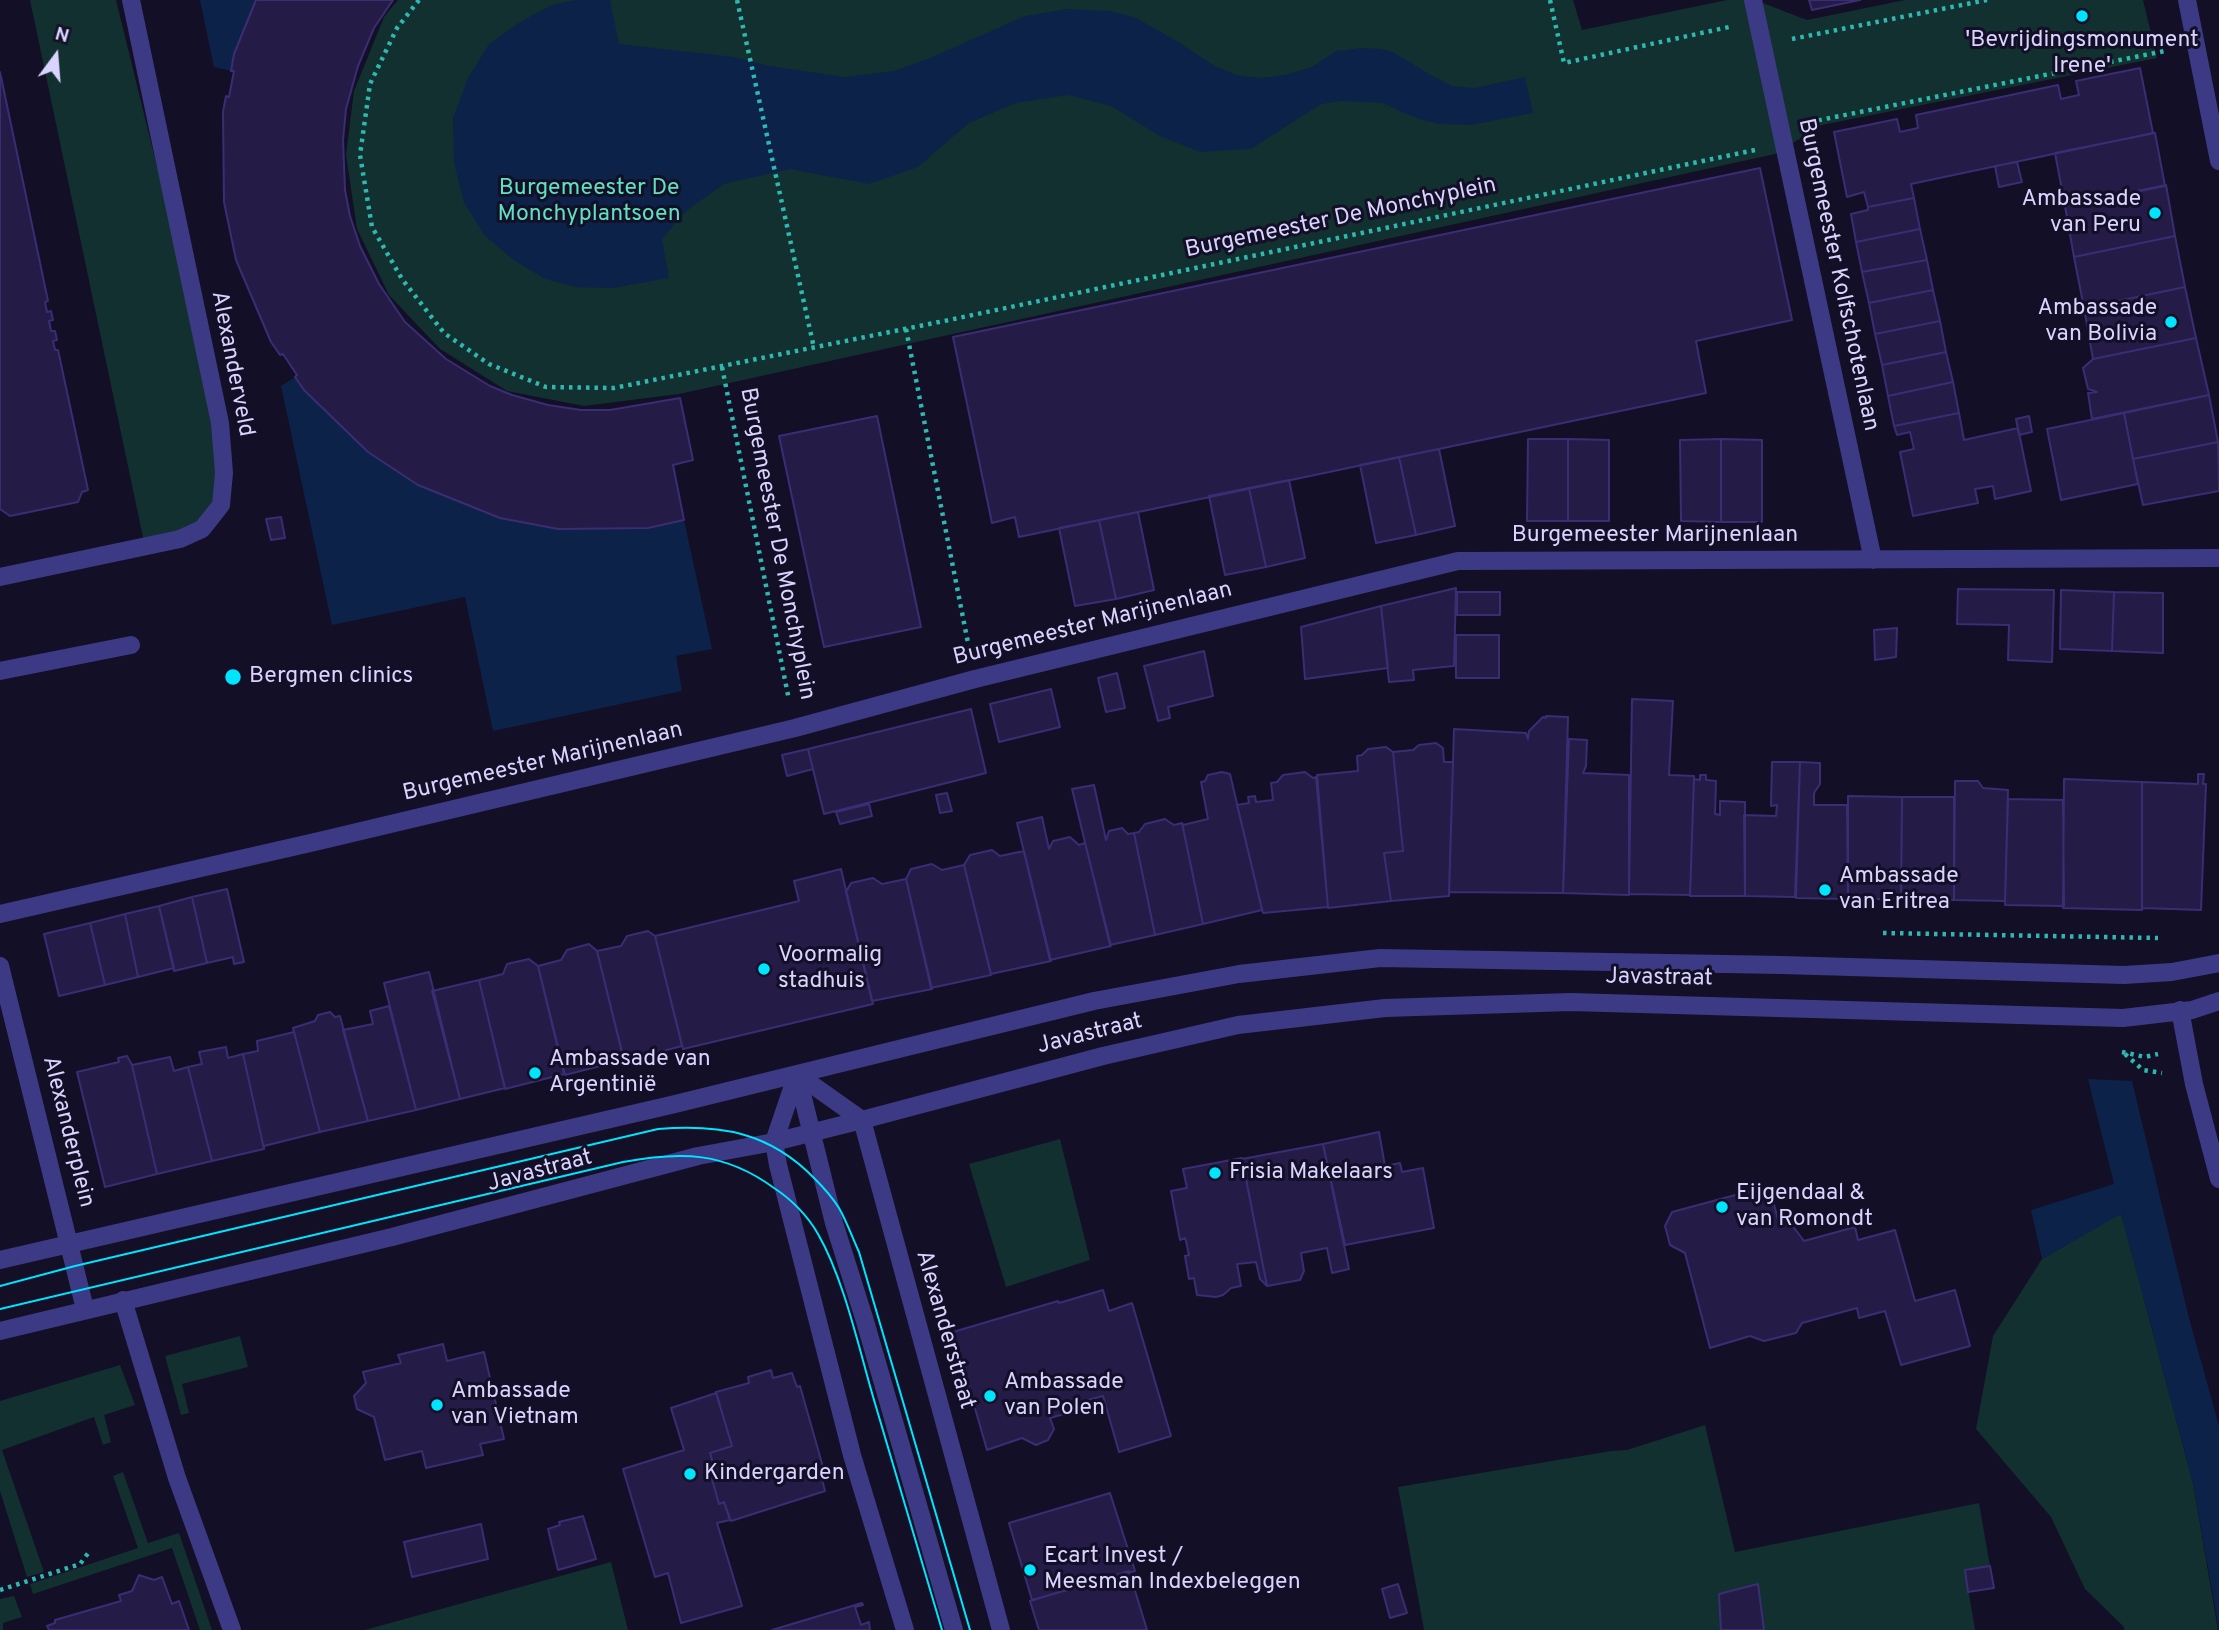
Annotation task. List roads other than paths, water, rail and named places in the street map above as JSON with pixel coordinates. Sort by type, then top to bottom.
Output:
[{"type":"street","name":"Alexanderveld","points":[[0,577],[180,539],[202,529],[220,505],[225,473],[220,423],[131,0]]},
{"type":"street","name":"Burgemeester Kolfschotenlaan","points":[[1753,0],[1873,559]]},
{"type":"street","points":[[2188,0],[2219,161]]},
{"type":"street","name":"Burgemeester Marijnenlaan","points":[[0,914],[795,728],[975,679],[1458,561],[2219,558]]},
{"type":"street","points":[[0,671],[131,645]]},
{"type":"street","name":"Javastraat","points":[[0,1260],[671,1105],[1107,999],[1239,974],[1380,958],[2124,975],[2172,972],[2219,963]]},
{"type":"street","name":"Alexanderplein","points":[[0,966],[85,1309]]},
{"type":"street","name":"Javastraat","points":[[0,1331],[392,1237],[698,1156],[774,1142],[862,1121],[1103,1056],[1238,1025],[1385,1008],[1571,1002],[2123,1018],[2193,1010],[2219,1002]]},
{"type":"street","points":[[2180,1010],[2193,1084],[2219,1179]]},
{"type":"street","points":[[797,1074],[862,1121]]},
{"type":"street","points":[[797,1074],[834,1223],[954,1630]]},
{"type":"street","points":[[797,1074],[774,1142],[785,1195],[852,1455],[905,1630]]},
{"type":"street","name":"Alexanderstraat","points":[[862,1121],[1001,1630]]},
{"type":"street","points":[[123,1300],[177,1478],[232,1630]]},
{"type":"water","points":[[200,0],[256,0],[234,54],[231,71],[214,67]]},
{"type":"water","points":[[576,0],[610,0],[619,44],[734,57],[770,66],[845,77],[894,71],[1025,16],[1067,9],[1110,11],[1134,17],[1215,66],[1236,75],[1261,78],[1285,75],[1312,67],[1336,51],[1362,48],[1393,52],[1452,86],[1475,88],[1525,77],[1533,113],[1471,125],[1442,124],[1421,120],[1382,103],[1342,101],[1321,104],[1251,149],[1200,152],[1160,136],[1111,106],[1068,95],[1016,103],[969,123],[918,167],[869,184],[790,169],[724,184],[686,211],[662,239],[669,278],[613,288],[576,287],[545,279],[515,261],[485,236],[464,203],[454,163],[453,118],[468,78],[489,44],[520,22],[552,5]]},
{"type":"water","points":[[295,377],[304,390],[368,452],[418,485],[500,518],[558,529],[648,528],[684,520],[712,649],[676,656],[682,691],[493,731],[465,597],[332,625],[281,386]]},
{"type":"water","points":[[2088,1079],[2132,1081],[2189,1318],[2219,1426],[2219,1630],[2193,1483],[2121,1214],[2042,1259],[2031,1210],[2114,1184]]},
{"type":"tram line","points":[[0,1286],[658,1129],[702,1128],[743,1134],[762,1141],[798,1163],[825,1189],[847,1224],[859,1252],[970,1630]]},
{"type":"tram line","points":[[0,1309],[623,1162],[683,1156],[702,1157],[738,1167],[756,1176],[799,1208],[818,1234],[836,1272],[942,1630]]},
{"type":"place","name":"'Bevrijdingsmonument Irene'","points":[[2082,16]]},
{"type":"place","name":"Ambassade van Peru","points":[[2155,213]]},
{"type":"place","name":"Ambassade van Bolivia","points":[[2171,322]]},
{"type":"place","name":"Bergmen clinics","points":[[233,677]]},
{"type":"place","name":"Ambassade van Eritrea","points":[[1825,890]]},
{"type":"place","name":"Voormalig stadhuis","points":[[764,969]]},
{"type":"place","name":"Ambassade van Argentinië","points":[[535,1073]]},
{"type":"place","name":"Frisia Makelaars","points":[[1215,1173]]},
{"type":"place","name":"Eijgendaal & van Romondt","points":[[1722,1207]]},
{"type":"place","name":"Ambassade van Polen","points":[[990,1396]]},
{"type":"place","name":"Ambassade van Vietnam","points":[[437,1405]]},
{"type":"place","name":"Kindergarden","points":[[690,1474]]},
{"type":"place","name":"Ecart Invest / Meesman Indexbeleggen","points":[[1030,1570]]},
{"type":"park label","name":"Burgemeester De Monchyplantsoen","points":[[589,202]]}]
